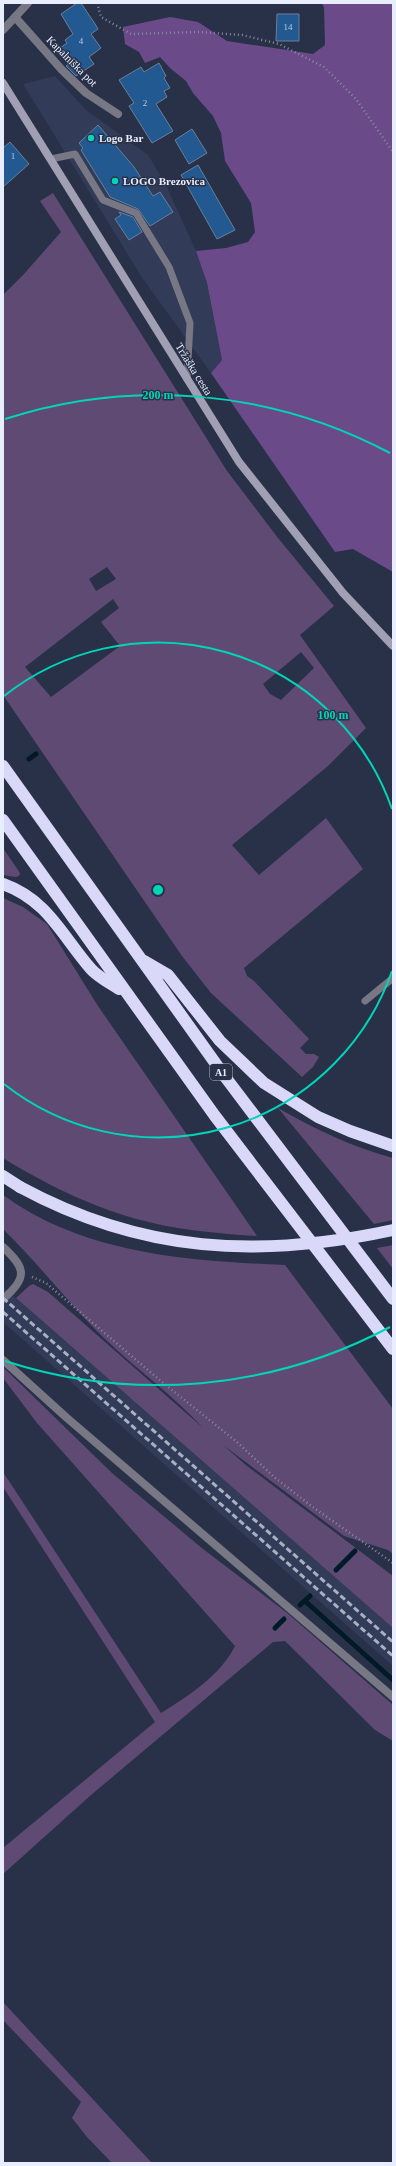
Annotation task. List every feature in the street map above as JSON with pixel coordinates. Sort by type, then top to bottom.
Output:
[{"type":"highway","name":"A1","points":[[3,766],[138,958],[245,1104],[393,1299]]},
{"type":"highway","points":[[3,820],[126,993],[258,1173],[393,1349]]},
{"type":"highway","points":[[3,884],[26,895],[39,904],[52,917],[92,970],[126,993]]},
{"type":"highway","points":[[138,958],[168,975],[220,1041],[264,1083],[318,1117],[350,1131],[393,1146]]},
{"type":"highway","points":[[3,1176],[20,1187],[64,1210],[112,1227],[156,1238],[187,1243],[218,1246],[276,1247],[333,1241],[393,1230]]},
{"type":"main road","name":"Tržaška cesta","points":[[3,83],[239,462],[343,593],[393,646]]},
{"type":"street","points":[[3,30],[28,3]]},
{"type":"street","name":"Kapalniška pot","points":[[15,17],[62,70],[86,93],[118,114]]},
{"type":"street","points":[[3,1247],[21,1266],[22,1273],[15,1290],[3,1300]]},
{"type":"street","points":[[3,1360],[67,1418],[393,1698]]},
{"type":"lane","points":[[51,159],[76,154],[104,200],[136,213],[169,267],[190,323],[187,379]]},
{"type":"lane","points":[[365,1001],[393,978]]},
{"type":"path","points":[[97,3],[101,18],[131,34],[199,32],[242,35],[285,47],[324,67],[356,99],[393,152]]},
{"type":"path","points":[[22,1273],[46,1283],[162,1382],[237,1442],[279,1481],[393,1563]]},
{"type":"shaded area","points":[[322,3],[393,3],[393,572],[353,549],[335,552],[211,373],[222,360],[207,283],[196,251],[226,248],[248,242],[255,232],[251,203],[225,161],[221,133],[213,116],[193,93],[186,81],[170,68],[160,57],[145,63],[139,52],[125,44],[123,27],[170,17],[198,22],[227,41],[313,54],[325,45],[324,8]]},
{"type":"shaded area","points":[[55,76],[85,109],[148,155],[165,183],[196,251],[207,283],[222,360],[211,373],[143,279],[23,84]]},
{"type":"shaded area","points":[[53,193],[227,471],[278,538],[334,606],[300,635],[366,728],[328,766],[232,845],[259,875],[326,818],[363,869],[244,968],[247,976],[254,981],[309,1039],[300,1048],[306,1054],[314,1054],[319,1057],[313,1067],[302,1077],[211,993],[182,956],[3,695],[3,295],[24,274],[61,232],[40,201]],"holes":[[[107,567],[116,579],[96,591],[89,579]],[[113,599],[119,608],[101,622],[120,646],[51,697],[25,667]],[[301,652],[314,668],[281,700],[270,694],[263,684]]]},
{"type":"shaded area","points":[[3,848],[20,873],[19,876],[15,877],[3,875]]},
{"type":"shaded area","points":[[3,898],[23,907],[47,924],[98,1006],[257,1236],[219,1233],[169,1226],[116,1213],[39,1179],[3,1158]]},
{"type":"shaded area","points":[[278,1108],[334,1137],[378,1154],[393,1158],[393,1220],[374,1224]]},
{"type":"shaded area","points":[[3,1195],[34,1215],[68,1230],[102,1242],[138,1251],[211,1261],[285,1265],[393,1409],[393,1554],[388,1550],[344,1536],[223,1445],[247,1466],[393,1576],[393,1628],[16,1298],[33,1284],[48,1292],[202,1427],[179,1404],[105,1339],[3,1229]]},
{"type":"shaded area","points":[[393,1245],[393,1269],[377,1248]]},
{"type":"shaded area","points":[[3,1287],[393,1628],[393,1666],[3,1322]]},
{"type":"shaded area","points":[[3,1367],[112,1473],[203,1549],[286,1612],[393,1705],[393,1741],[375,1730],[285,1641],[273,1642],[91,1795],[3,1874],[3,1848],[155,1722],[3,1487],[3,1472],[161,1713],[182,1700],[212,1676],[229,1657],[235,1646],[37,1423],[3,1378]]},
{"type":"shaded area","points":[[3,2002],[152,2163],[112,2163],[87,2137],[72,2118],[81,2102],[3,2020]]},
{"type":"building","points":[[77,3],[81,3],[98,29],[91,34],[101,48],[89,57],[94,64],[76,76],[66,66],[70,63],[60,48],[67,43],[65,40],[73,34],[61,14]]},
{"type":"building","points":[[277,14],[299,14],[299,41],[276,41]]},
{"type":"building","points":[[159,63],[166,76],[164,78],[170,88],[164,91],[167,97],[156,104],[173,131],[152,143],[129,106],[134,103],[119,80],[141,67],[144,72]]},
{"type":"building","points":[[98,125],[134,167],[153,196],[160,192],[173,212],[150,226],[138,209],[110,197],[81,150],[83,148],[79,143]]},
{"type":"building","points":[[192,129],[207,153],[189,164],[175,140]]},
{"type":"building","points":[[10,142],[29,164],[3,187],[3,148]]},
{"type":"building","points":[[198,165],[235,230],[217,239],[181,175]]},
{"type":"building","points":[[119,212],[133,217],[142,232],[129,240],[115,219],[121,215]]},
{"type":"waterway","points":[[29,759],[36,754]]},
{"type":"waterway","points":[[336,1570],[355,1551]]},
{"type":"waterway","points":[[300,1605],[310,1596]]},
{"type":"waterway","points":[[305,1601],[393,1680]]},
{"type":"waterway","points":[[275,1628],[284,1619]]},
{"type":"railway","points":[[3,1298],[393,1642]]},
{"type":"railway","points":[[3,1312],[393,1656]]},
{"type":"place","name":"Logo Bar","points":[[91,138]]},
{"type":"place","name":"LOGO Brezovica","points":[[115,181]]}]
